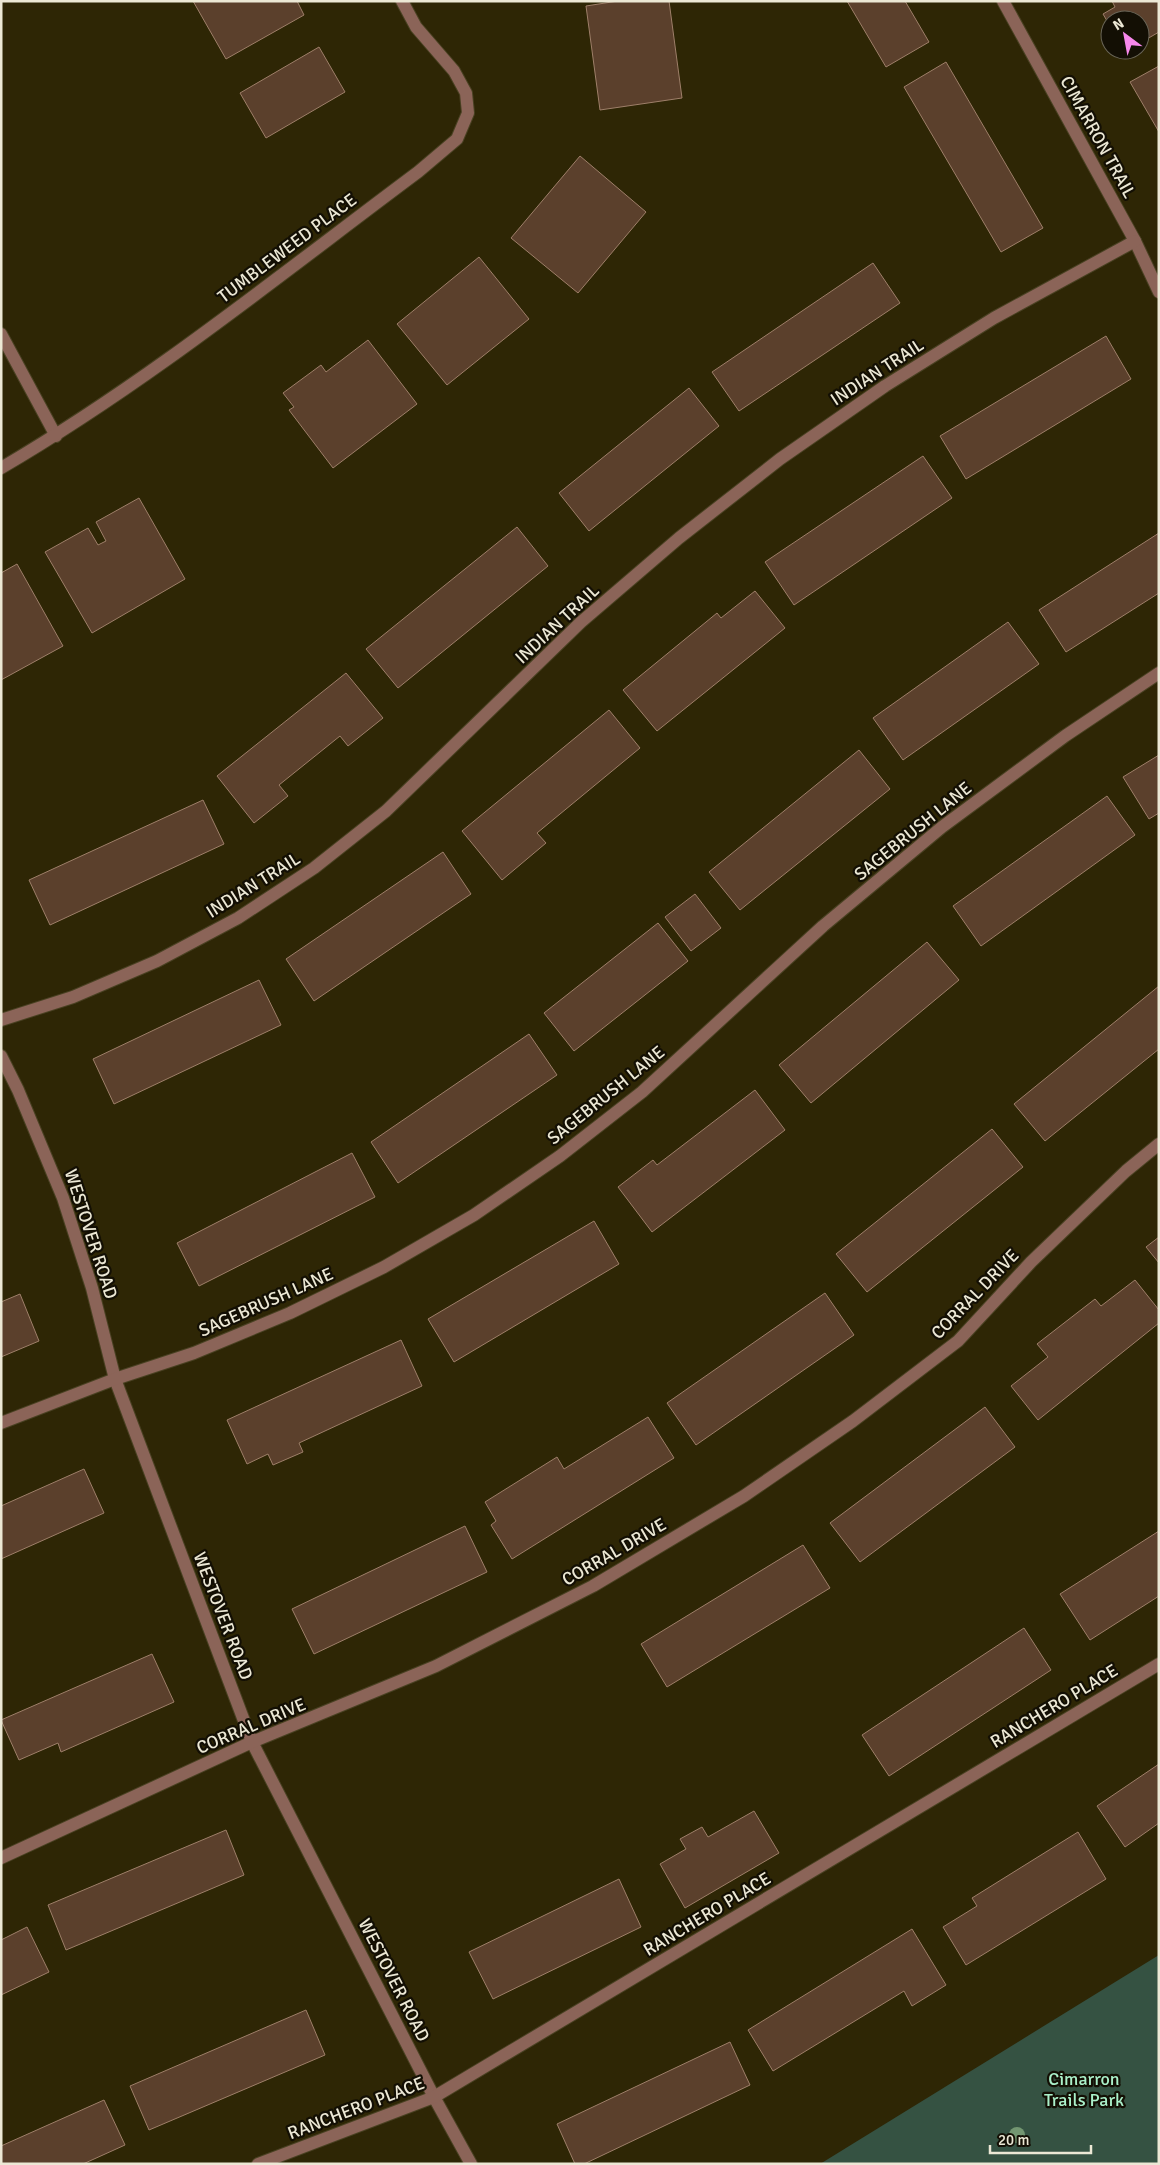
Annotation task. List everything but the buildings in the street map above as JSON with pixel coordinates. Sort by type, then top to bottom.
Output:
[{"type":"street","name":"TUMBLEWEED PLACE","points":[[1,468],[56,436],[142,378],[418,172],[457,139],[468,113],[466,93],[454,71],[416,27],[402,1]]},
{"type":"street","name":"CIMARRON TRAIL","points":[[1003,1],[1135,241],[1159,292]]},
{"type":"street","name":"INDIAN TRAIL","points":[[1,1020],[73,997],[157,961],[238,918],[314,868],[386,811],[581,622],[679,538],[780,459],[885,386],[994,318],[1135,241]]},
{"type":"street","points":[[1,334],[56,436]]},
{"type":"street","name":"SAGEBRUSH LANE","points":[[1,1423],[115,1379],[194,1353],[290,1313],[384,1267],[474,1215],[560,1156],[642,1092],[824,926],[942,828],[1065,736],[1159,673]]},
{"type":"street","name":"WESTOVER ROAD","points":[[1,1056],[18,1090],[63,1198],[92,1288],[115,1379],[252,1742],[470,2164]]},
{"type":"street","name":"CORRAL DRIVE","points":[[1,1858],[252,1742],[436,1666],[593,1586],[744,1496],[853,1421],[958,1341],[1031,1262],[1126,1171],[1159,1144]]},
{"type":"street","name":"RANCHERO PLACE","points":[[258,2164],[434,2097],[1159,1664]]},
{"type":"green space","name":"Cimarron Trails Park","points":[[1159,1955],[1159,2164],[820,2164]]}]
